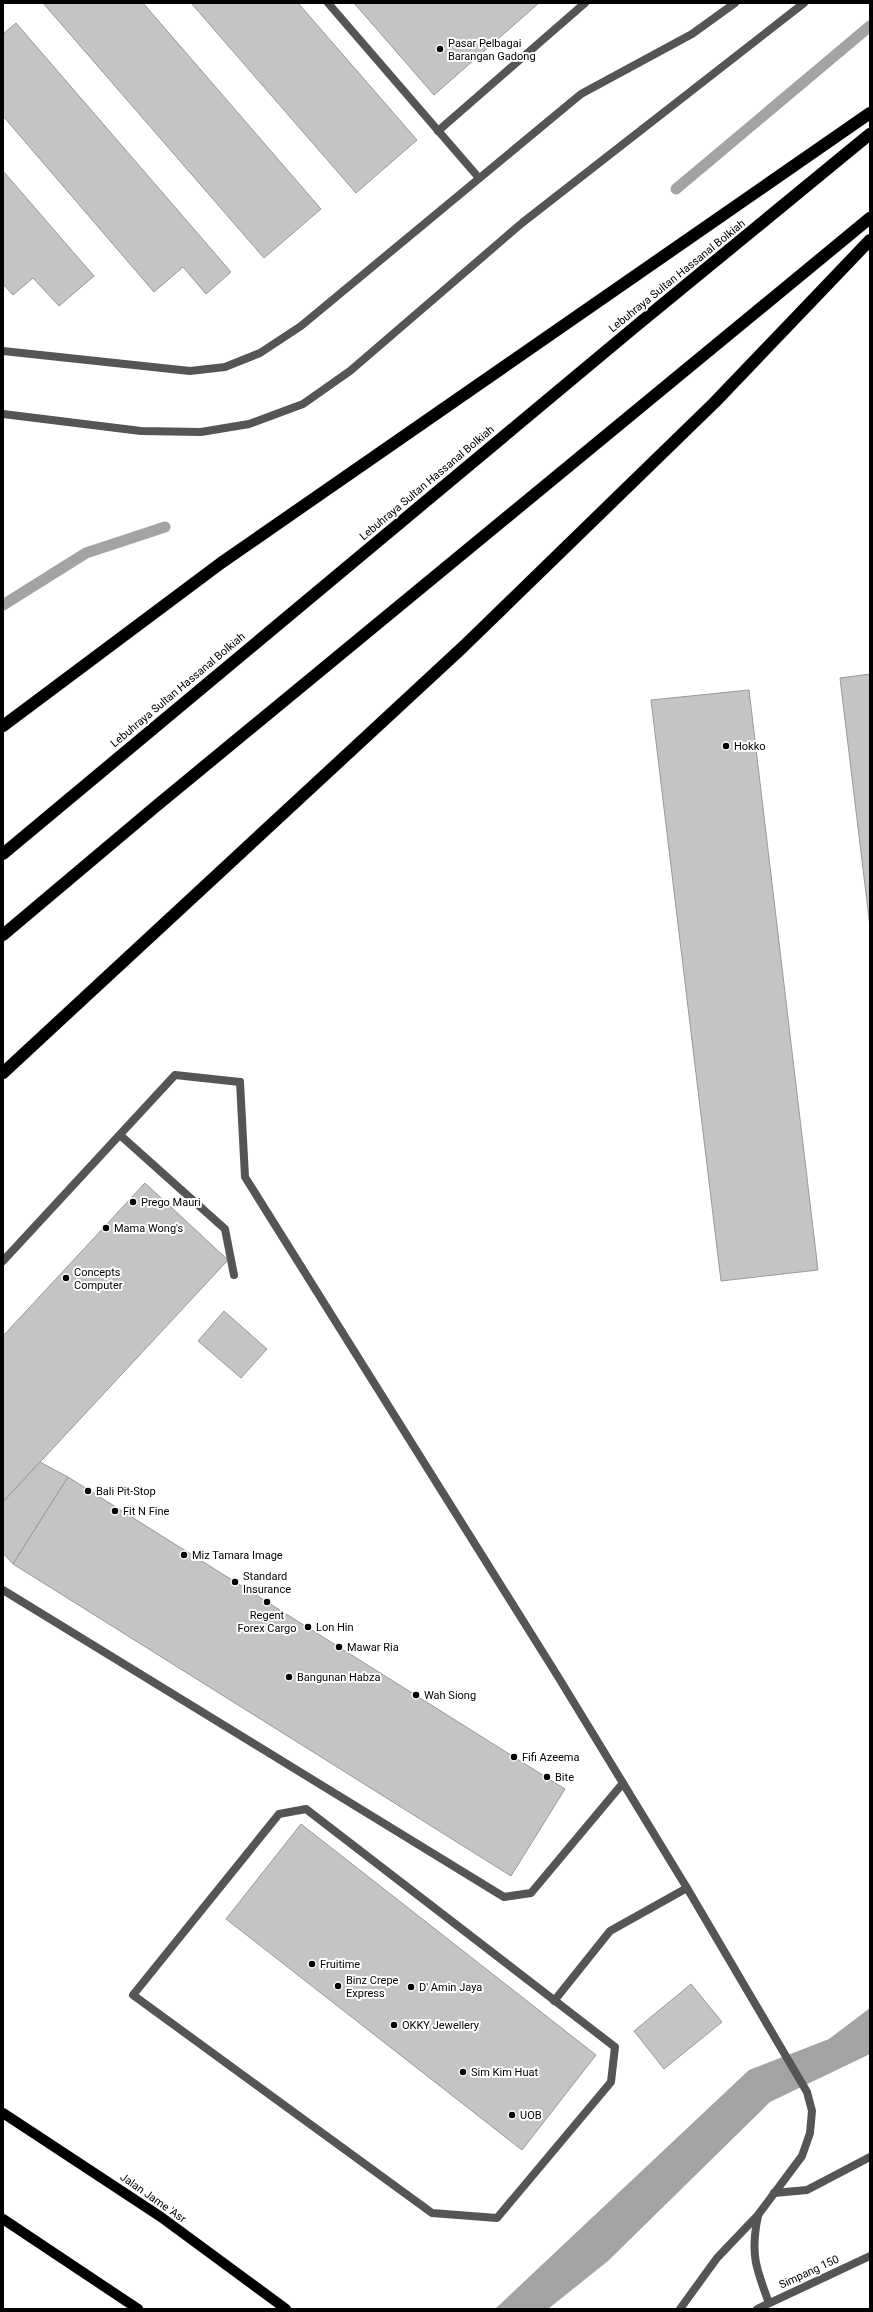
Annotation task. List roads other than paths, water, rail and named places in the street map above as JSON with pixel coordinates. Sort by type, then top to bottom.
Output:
[{"type":"highway","points":[[3,726],[221,563],[870,112]]},
{"type":"highway","name":"Lebuhraya Sultan Hassanal Bolkiah","points":[[3,854],[630,331],[870,134]]},
{"type":"highway","points":[[3,935],[161,802],[870,218]]},
{"type":"highway","points":[[3,1073],[463,647],[715,402],[870,240]]},
{"type":"highway","points":[[3,1079],[23,1056]]},
{"type":"main road","name":"Jalan Jame 'Asr","points":[[3,2113],[161,2217],[286,2309]]},
{"type":"main road","points":[[3,2219],[138,2309]]},
{"type":"street","points":[[328,3],[479,178]]},
{"type":"street","points":[[438,131],[585,3]]},
{"type":"street","points":[[3,351],[190,371],[225,367],[260,353],[301,326],[581,94],[692,34],[735,3]]},
{"type":"street","points":[[3,414],[141,431],[202,432],[249,424],[303,404],[350,371],[522,223],[804,3]]},
{"type":"street","points":[[3,1261],[175,1075],[240,1082],[246,1177],[687,1888],[807,2092],[812,2111],[810,2133],[802,2156],[758,2215],[717,2258],[680,2309]]},
{"type":"street","points":[[120,1135],[225,1229],[234,1275]]},
{"type":"street","points":[[3,1590],[504,1896],[531,1892],[623,1784]]},
{"type":"street","points":[[306,1809],[554,2001],[615,2047],[611,2082],[497,2218],[432,2213],[133,1995],[279,1814],[306,1809]]},
{"type":"street","points":[[554,2001],[610,1930],[687,1888]]},
{"type":"street","points":[[774,2193],[807,2190],[870,2157]]},
{"type":"street","points":[[758,2215],[753,2239],[756,2268],[770,2303]]},
{"type":"street","name":"Simpang 150","points":[[757,2309],[870,2256]]},
{"type":"waterway","points":[[676,189],[870,26]]},
{"type":"waterway","points":[[3,605],[86,553],[165,527]]},
{"type":"place","name":"Pasar Pelbagai Barangan Gadong","points":[[440,49]]},
{"type":"place","name":"Hokko","points":[[726,746]]},
{"type":"place","name":"Prego Mauri","points":[[133,1202]]},
{"type":"place","name":"Mama Wong's","points":[[106,1228]]},
{"type":"place","name":"Concepts Computer","points":[[66,1278]]},
{"type":"place","name":"Bali Pit-Stop","points":[[88,1491]]},
{"type":"place","name":"Fit N Fine","points":[[115,1511]]},
{"type":"place","name":"Miz Tamara Image","points":[[184,1555]]},
{"type":"place","name":"Standard Insurance","points":[[235,1582]]},
{"type":"place","name":"Regent Forex Cargo","points":[[267,1602]]},
{"type":"place","name":"Lon Hin","points":[[308,1627]]},
{"type":"place","name":"Mawar Ria","points":[[339,1647]]},
{"type":"place","name":"Bangunan Habza","points":[[289,1677]]},
{"type":"place","name":"Wah Siong","points":[[416,1695]]},
{"type":"place","name":"Fifi Azeema","points":[[514,1757]]},
{"type":"place","name":"Bite","points":[[547,1777]]},
{"type":"place","name":"Fruitime","points":[[312,1964]]},
{"type":"place","name":"Binz Crepe Express","points":[[338,1986]]},
{"type":"place","name":"D' Amin Jaya","points":[[411,1987]]},
{"type":"place","name":"OKKY Jewellery","points":[[394,2025]]},
{"type":"place","name":"Sim Kim Huat","points":[[463,2072]]},
{"type":"place","name":"UOB","points":[[512,2115]]}]
